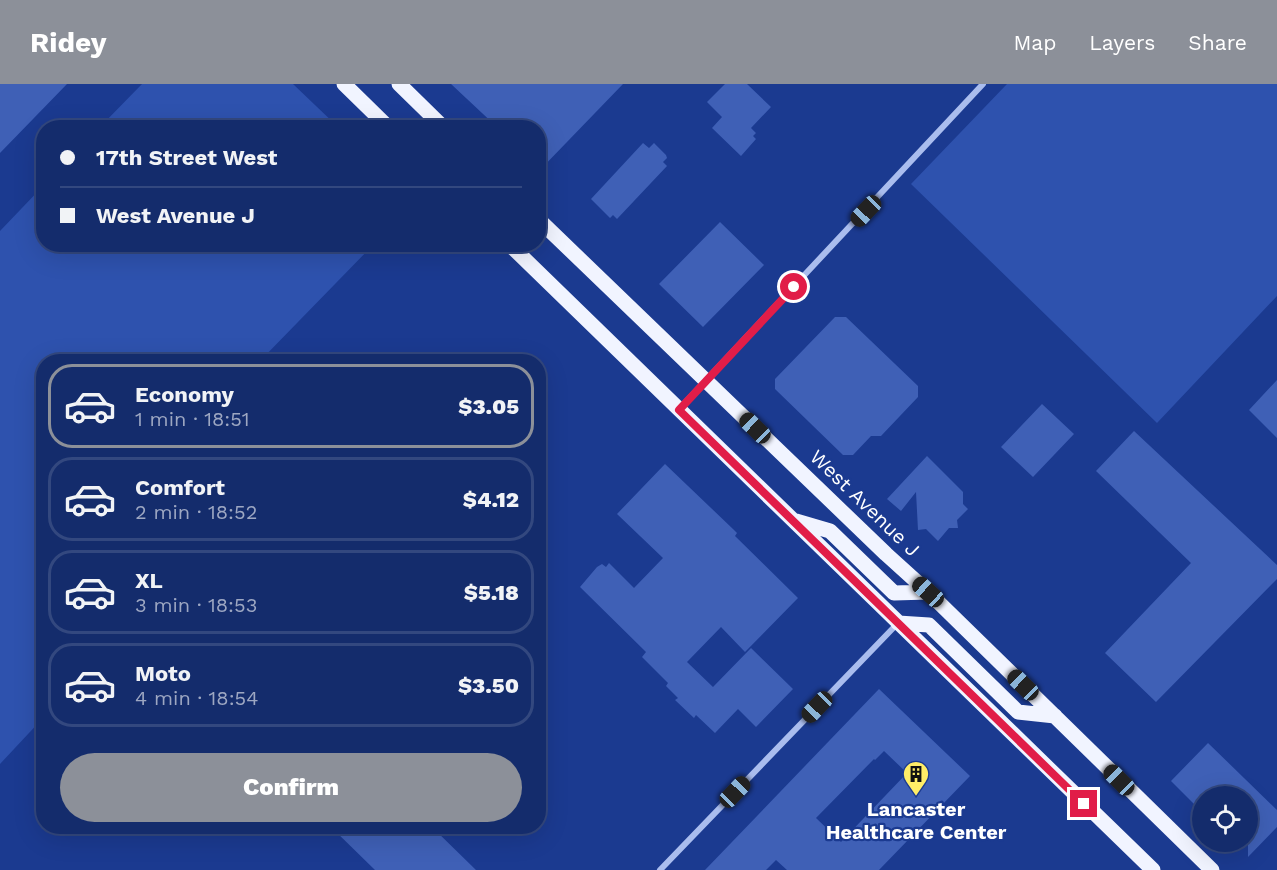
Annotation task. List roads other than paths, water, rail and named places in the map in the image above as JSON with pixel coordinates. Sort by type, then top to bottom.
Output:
[{"type":"main road","points":[[344,84],[381,120]]},
{"type":"main road","points":[[399,84],[436,120]]},
{"type":"main road","name":"West Avenue J","points":[[546,227],[928,592],[1212,870]]},
{"type":"main road","points":[[517,252],[1153,870]]},
{"type":"main road","points":[[793,520],[830,531],[894,593],[928,592]]},
{"type":"main road","points":[[898,623],[929,625],[1018,711],[1055,716]]},
{"type":"street","points":[[679,410],[983,84]]},
{"type":"street","points":[[660,870],[898,623]]},
{"type":"place","name":"Lancaster Healthcare Center","points":[[916,797]]}]
